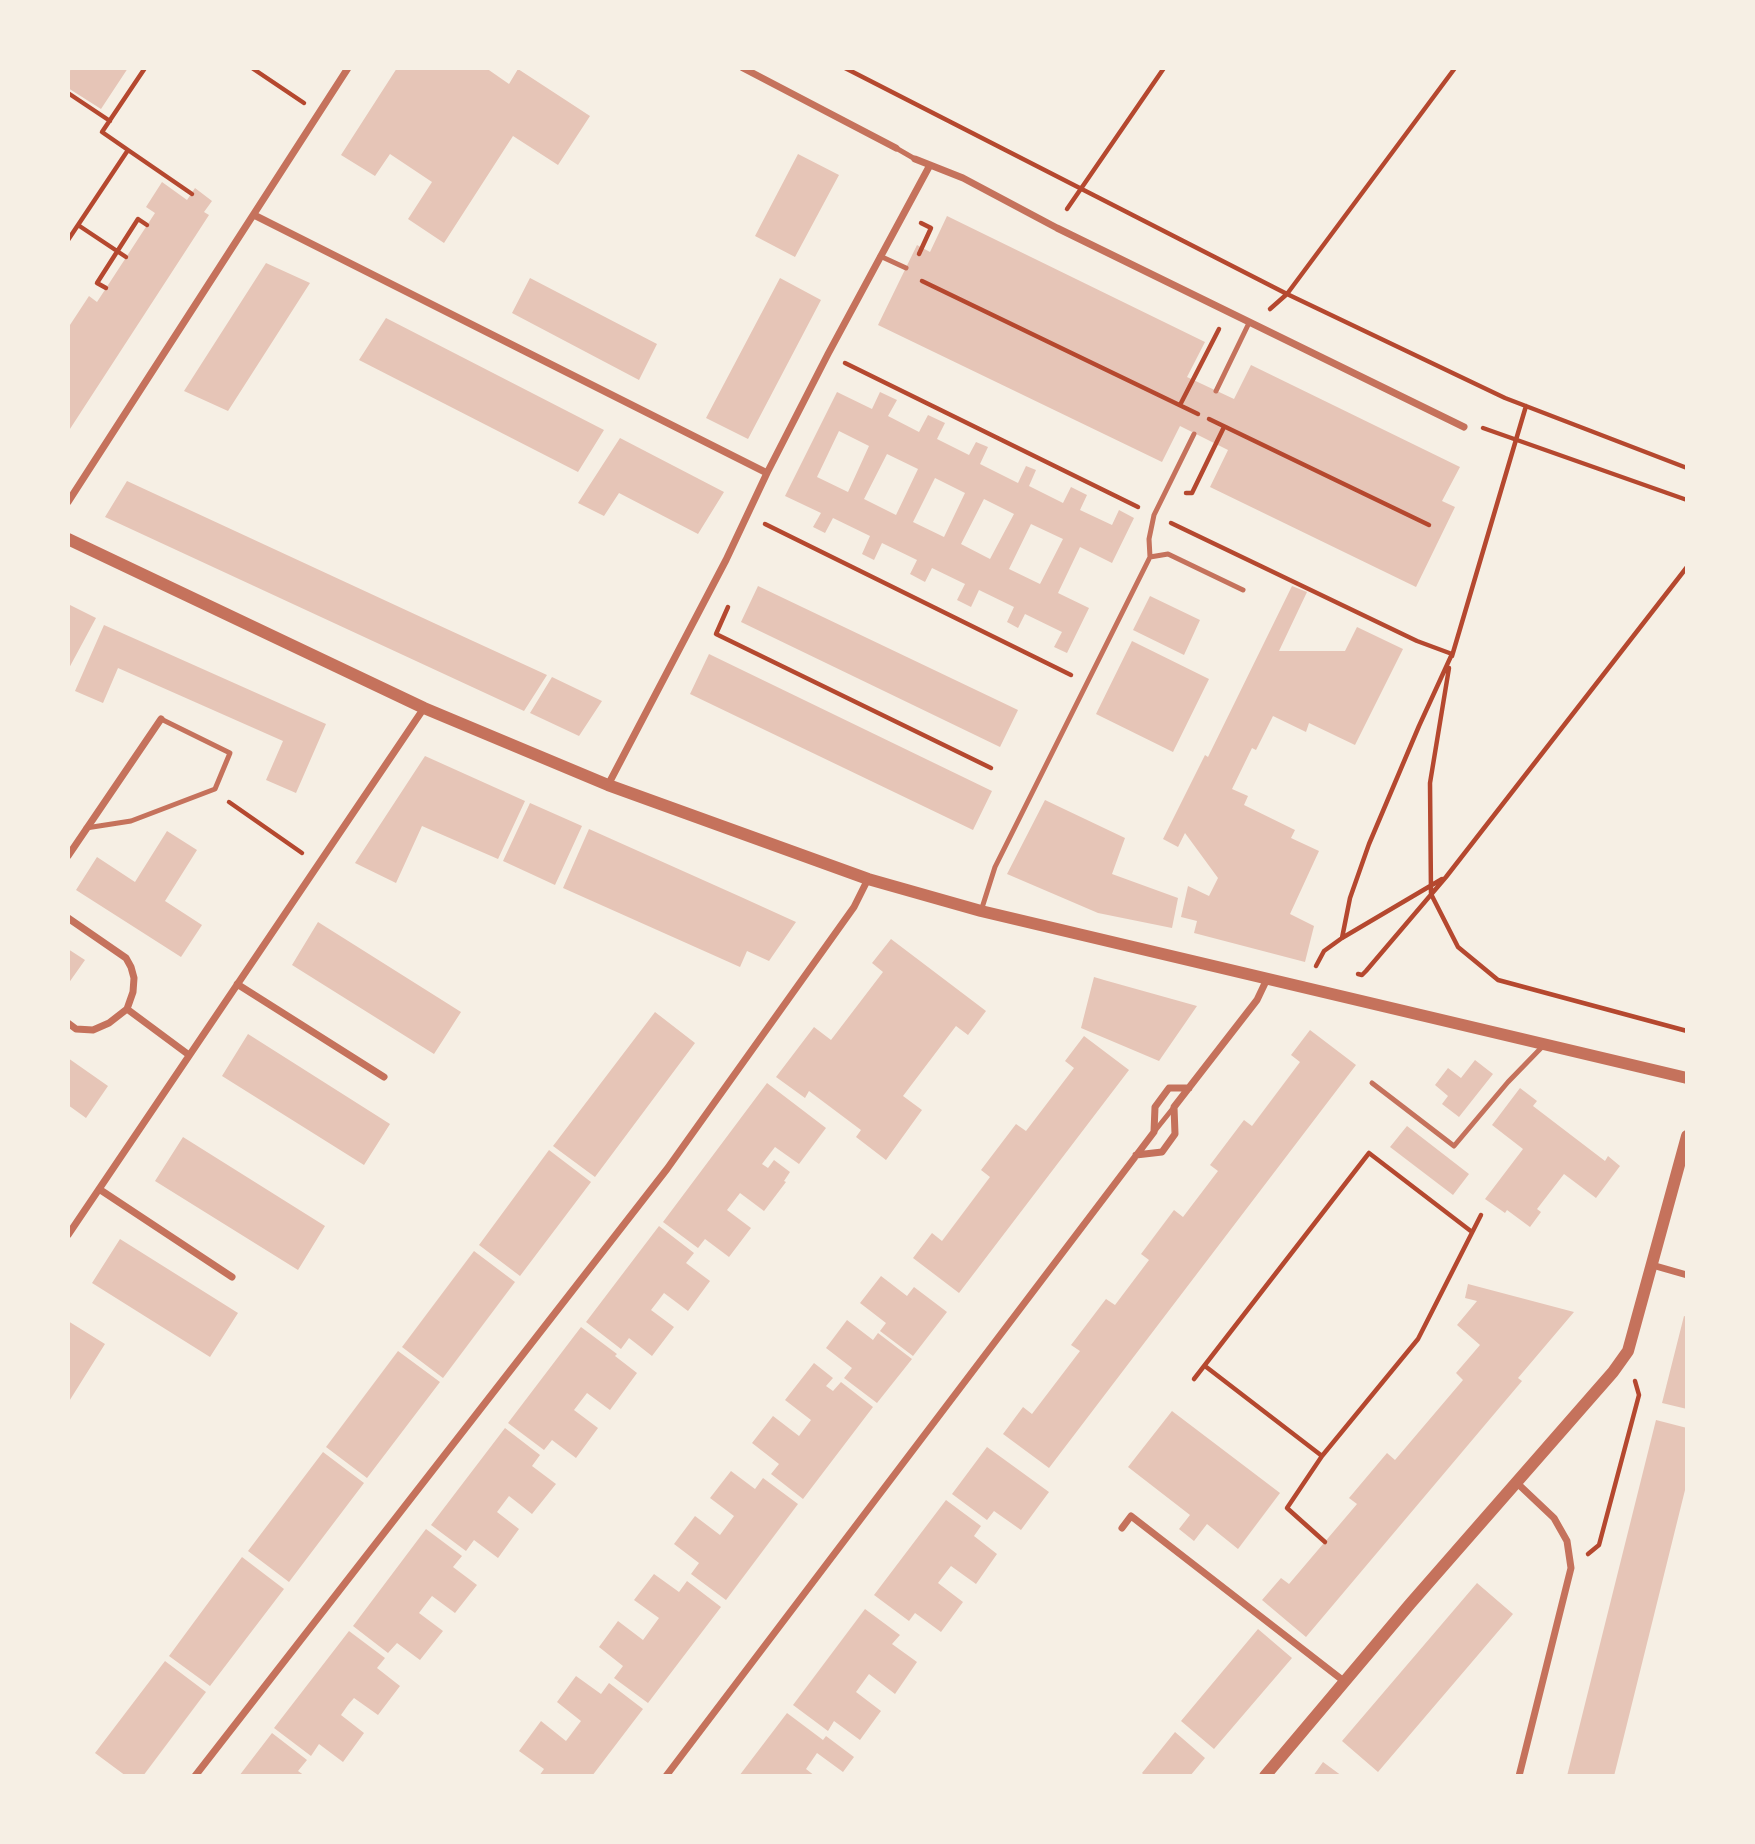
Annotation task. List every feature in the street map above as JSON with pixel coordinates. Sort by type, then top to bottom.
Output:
[{"type":"street","points":[[68,502],[348,68]]},
{"type":"street","points":[[743,68],[896,148]]},
{"type":"street","points":[[915,159],[963,178],[1057,228],[1464,427]]},
{"type":"street","points":[[608,785],[748,516],[828,354],[930,165]]},
{"type":"street","points":[[254,215],[767,473]]},
{"type":"street","points":[[68,539],[424,708],[608,785],[868,878],[981,911],[1687,1078]]},
{"type":"street","points":[[68,1235],[424,708]]},
{"type":"street","points":[[68,856],[161,719]]},
{"type":"street","points":[[195,1776],[667,1169],[854,907],[868,878]]},
{"type":"street","points":[[68,918],[126,958],[134,978],[133,992],[127,1009],[109,1023],[93,1030],[76,1029],[68,1023]]},
{"type":"street","points":[[1136,1156],[1161,1152],[1175,1134],[1174,1107],[1257,1000],[1268,979]]},
{"type":"street","points":[[237,984],[384,1077]]},
{"type":"street","points":[[127,1009],[189,1055]]},
{"type":"street","points":[[666,1776],[1154,1132],[1155,1107],[1169,1088],[1189,1088]]},
{"type":"street","points":[[1265,1776],[1628,1351],[1687,1136]]},
{"type":"street","points":[[99,1189],[232,1277]]},
{"type":"street","points":[[1652,1265],[1687,1275]]},
{"type":"street","points":[[1517,1483],[1554,1518],[1567,1541],[1571,1568],[1519,1776]]},
{"type":"street","points":[[1122,1528],[1131,1516],[1345,1682]]},
{"type":"lane","points":[[896,148],[915,159]]},
{"type":"lane","points":[[880,256],[906,268]]},
{"type":"lane","points":[[1216,391],[1249,323]]},
{"type":"lane","points":[[981,911],[995,867],[1150,556],[1149,539],[1154,515],[1194,433]]},
{"type":"lane","points":[[1150,556],[1168,554],[1242,590]]},
{"type":"lane","points":[[86,828],[131,821],[215,789],[230,753],[161,719]]},
{"type":"lane","points":[[1372,1083],[1454,1146],[1543,1045]]},
{"type":"lane","points":[[1154,1132],[1174,1107]]},
{"type":"path","points":[[145,68],[102,132],[192,194]]},
{"type":"path","points":[[252,68],[319,113]]},
{"type":"path","points":[[845,68],[1287,294],[1526,406],[1687,468]]},
{"type":"path","points":[[1057,228],[1072,198],[1164,68]]},
{"type":"path","points":[[1249,323],[1287,294],[1455,68]]},
{"type":"path","points":[[68,93],[110,121]]},
{"type":"path","points":[[68,240],[128,150]]},
{"type":"path","points":[[902,215],[931,228],[915,263]]},
{"type":"path","points":[[106,288],[97,283],[138,219],[147,225]]},
{"type":"path","points":[[78,225],[126,257]]},
{"type":"path","points":[[921,281],[1429,525]]},
{"type":"path","points":[[1180,405],[1210,345]]},
{"type":"path","points":[[828,354],[1154,515],[1405,635],[1452,654]]},
{"type":"path","points":[[1526,406],[1445,682],[1430,783],[1431,894],[1458,947],[1498,980],[1687,1031]]},
{"type":"path","points":[[1464,427],[1471,424],[1687,500]]},
{"type":"path","points":[[748,516],[1086,683]]},
{"type":"path","points":[[1354,973],[1362,975],[1366,971],[1446,877],[1687,566]]},
{"type":"path","points":[[716,634],[991,768]]},
{"type":"path","points":[[1342,938],[1350,898],[1369,844],[1452,654]]},
{"type":"path","points":[[215,789],[232,805],[318,864]]},
{"type":"path","points":[[1317,963],[1324,951],[1342,938],[1446,877]]},
{"type":"path","points":[[1194,1379],[1370,1153],[1472,1232]]},
{"type":"path","points":[[1325,1542],[1287,1508],[1322,1457],[1418,1339],[1481,1215]]},
{"type":"path","points":[[1205,1366],[1322,1457]]},
{"type":"path","points":[[1599,1545],[1639,1395]]},
{"type":"building","points":[[72,68],[128,68],[101,109],[68,88],[68,73]]},
{"type":"building","points":[[397,68],[486,68],[509,84],[518,69],[590,116],[558,165],[513,136],[444,243],[408,219],[432,182],[390,154],[375,176],[341,155]]},
{"type":"building","points":[[798,154],[839,175],[795,257],[755,236]]},
{"type":"building","points":[[162,182],[187,200],[195,188],[212,201],[204,212],[209,215],[68,432],[68,328],[89,296],[97,302],[155,213],[146,207]]},
{"type":"building","points":[[947,216],[1205,342],[1187,377],[1234,399],[1251,365],[1460,467],[1442,501],[1455,507],[1416,587],[1210,487],[1228,450],[1180,426],[1162,462],[878,325],[917,245],[930,252]]},
{"type":"building","points":[[266,263],[310,283],[228,411],[184,391]]},
{"type":"building","points":[[530,278],[657,344],[639,380],[512,313]]},
{"type":"building","points":[[780,278],[821,300],[748,439],[706,418]]},
{"type":"building","points":[[386,318],[604,430],[578,472],[359,360]]},
{"type":"building","points":[[837,392],[872,409],[880,392],[897,400],[888,416],[919,432],[928,415],[945,423],[937,439],[969,455],[976,442],[988,447],[980,464],[1018,483],[1026,466],[1036,470],[1029,486],[1063,503],[1071,487],[1087,495],[1080,510],[1112,525],[1119,510],[1134,518],[1112,563],[1080,547],[1058,593],[1089,608],[1067,653],[1054,647],[1062,632],[1025,614],[1018,628],[1007,622],[1014,607],[979,590],[971,607],[957,600],[965,584],[932,568],[925,582],[910,574],[917,560],[882,543],[874,560],[862,554],[870,536],[833,518],[825,533],[813,527],[821,513],[785,496]],"holes":[[[839,431],[869,446],[848,492],[817,477]],[[887,454],[918,469],[896,515],[864,499]],[[935,478],[965,493],[944,537],[913,522]],[[984,499],[1014,514],[990,559],[961,544]],[[1031,524],[1063,539],[1040,584],[1009,569]]]},
{"type":"building","points":[[620,438],[724,492],[698,534],[619,493],[604,516],[578,503]]},
{"type":"building","points":[[127,481],[547,675],[524,711],[105,517]]},
{"type":"building","points":[[758,586],[1018,710],[1000,747],[741,622]]},
{"type":"building","points":[[1292,586],[1307,592],[1279,651],[1345,651],[1357,627],[1403,649],[1355,745],[1309,723],[1306,732],[1273,716],[1256,750],[1252,748],[1232,789],[1248,796],[1244,805],[1295,830],[1291,838],[1319,851],[1290,914],[1314,926],[1305,962],[1194,933],[1197,921],[1181,917],[1188,886],[1209,896],[1218,878],[1185,833],[1178,847],[1163,839],[1205,755],[1208,757]]},
{"type":"building","points":[[1150,596],[1200,620],[1184,655],[1133,630]]},
{"type":"building","points":[[68,604],[96,618],[68,670]]},
{"type":"building","points":[[104,625],[326,724],[296,793],[266,780],[283,741],[118,668],[103,703],[75,691]]},
{"type":"building","points":[[1132,641],[1209,679],[1173,752],[1096,714]]},
{"type":"building","points":[[709,654],[992,791],[973,830],[690,694]]},
{"type":"building","points":[[552,677],[602,701],[579,736],[530,713]]},
{"type":"building","points":[[425,756],[525,801],[498,859],[422,826],[396,883],[355,863]]},
{"type":"building","points":[[1045,800],[1125,838],[1112,874],[1178,898],[1172,928],[1098,913],[1007,874]]},
{"type":"building","points":[[530,803],[582,826],[555,885],[503,861]]},
{"type":"building","points":[[589,829],[796,922],[769,961],[747,951],[740,967],[563,888]]},
{"type":"building","points":[[167,831],[197,850],[165,901],[202,925],[181,957],[76,890],[97,857],[135,882]]},
{"type":"building","points":[[318,922],[461,1012],[434,1054],[292,965]]},
{"type":"building","points":[[891,939],[986,1011],[968,1035],[956,1026],[903,1096],[922,1110],[886,1160],[856,1137],[861,1130],[809,1091],[805,1098],[776,1077],[814,1027],[831,1040],[883,972],[872,963]]},
{"type":"building","points":[[68,949],[85,960],[68,984]]},
{"type":"building","points":[[1094,977],[1197,1006],[1159,1061],[1081,1028]]},
{"type":"building","points":[[655,1012],[695,1043],[595,1177],[553,1146]]},
{"type":"building","points":[[1310,1030],[1356,1065],[1049,1468],[1003,1434],[1023,1407],[1032,1414],[1080,1351],[1071,1345],[1106,1299],[1115,1305],[1149,1260],[1141,1254],[1174,1210],[1183,1217],[1218,1171],[1210,1165],[1244,1120],[1252,1126],[1300,1062],[1291,1055]]},
{"type":"building","points":[[248,1034],[390,1124],[364,1165],[222,1076]]},
{"type":"building","points":[[1084,1036],[1129,1070],[959,1293],[913,1258],[932,1233],[942,1241],[990,1177],[981,1170],[1016,1124],[1026,1131],[1074,1068],[1065,1061]]},
{"type":"building","points":[[68,1058],[108,1086],[86,1118],[68,1105]]},
{"type":"building","points":[[1475,1060],[1493,1074],[1459,1117],[1442,1104],[1448,1096],[1435,1085],[1448,1068],[1461,1078]]},
{"type":"building","points":[[767,1083],[826,1128],[799,1164],[775,1147],[762,1164],[768,1168],[774,1160],[790,1172],[784,1181],[786,1182],[764,1211],[740,1193],[727,1210],[751,1228],[729,1257],[705,1239],[698,1248],[663,1222]]},
{"type":"building","points":[[1520,1088],[1537,1101],[1533,1106],[1605,1161],[1608,1156],[1620,1166],[1596,1198],[1564,1174],[1537,1209],[1541,1212],[1530,1227],[1507,1210],[1505,1213],[1485,1199],[1523,1149],[1492,1125]]},
{"type":"building","points":[[1407,1126],[1469,1174],[1453,1195],[1390,1147]]},
{"type":"building","points":[[183,1137],[325,1226],[298,1270],[155,1181]]},
{"type":"building","points":[[549,1150],[591,1182],[520,1276],[479,1245]]},
{"type":"building","points":[[659,1226],[694,1253],[686,1263],[710,1281],[688,1311],[664,1293],[651,1310],[674,1327],[652,1356],[629,1338],[621,1349],[586,1322]]},
{"type":"building","points":[[120,1239],[238,1313],[210,1357],[92,1283]]},
{"type":"building","points":[[474,1251],[515,1282],[443,1378],[402,1347]]},
{"type":"building","points":[[881,1276],[907,1296],[914,1287],[947,1312],[913,1356],[880,1331],[886,1323],[860,1303]]},
{"type":"building","points":[[1468,1284],[1574,1312],[1518,1378],[1522,1381],[1306,1637],[1262,1600],[1281,1578],[1289,1584],[1357,1504],[1349,1498],[1387,1453],[1395,1460],[1463,1380],[1456,1373],[1480,1345],[1457,1325],[1477,1301],[1465,1298]]},
{"type":"building","points":[[1684,1316],[1687,1317],[1687,1409],[1662,1403]]},
{"type":"building","points":[[847,1320],[873,1340],[878,1333],[912,1359],[877,1403],[844,1378],[852,1368],[826,1348]]},
{"type":"building","points":[[68,1321],[105,1344],[68,1403]]},
{"type":"building","points":[[581,1327],[637,1373],[610,1410],[587,1393],[574,1410],[598,1428],[576,1458],[552,1440],[544,1450],[508,1423]]},
{"type":"building","points":[[398,1351],[440,1382],[367,1478],[326,1447]]},
{"type":"building","points":[[814,1363],[833,1378],[826,1386],[833,1391],[841,1382],[873,1407],[803,1499],[771,1474],[779,1464],[752,1443],[773,1416],[799,1436],[811,1420],[785,1400]]},
{"type":"building","points":[[1172,1411],[1280,1493],[1238,1549],[1207,1524],[1194,1541],[1179,1529],[1190,1515],[1128,1467]]},
{"type":"building","points":[[1656,1420],[1687,1428],[1687,1482],[1614,1776],[1567,1776]]},
{"type":"building","points":[[505,1428],[540,1455],[532,1466],[556,1484],[532,1514],[509,1496],[497,1512],[519,1529],[498,1558],[474,1540],[466,1551],[431,1525]]},
{"type":"building","points":[[987,1447],[1049,1492],[1021,1530],[994,1511],[987,1520],[952,1494]]},
{"type":"building","points":[[323,1452],[364,1483],[289,1582],[248,1551]]},
{"type":"building","points":[[731,1471],[755,1489],[763,1478],[798,1504],[726,1600],[691,1574],[699,1563],[674,1544],[695,1516],[720,1535],[734,1516],[710,1498]]},
{"type":"building","points":[[946,1500],[981,1526],[974,1536],[997,1554],[976,1584],[951,1566],[938,1583],[963,1602],[941,1632],[915,1613],[909,1621],[874,1595]]},
{"type":"building","points":[[426,1529],[462,1556],[453,1567],[477,1585],[455,1613],[432,1596],[425,1605],[419,1613],[443,1631],[420,1660],[397,1643],[388,1653],[353,1626]]},
{"type":"building","points":[[242,1557],[284,1589],[210,1686],[169,1656]]},
{"type":"building","points":[[654,1574],[679,1592],[687,1581],[721,1607],[648,1703],[614,1678],[623,1666],[599,1647],[618,1621],[643,1640],[659,1618],[634,1600]]},
{"type":"building","points":[[1477,1583],[1513,1614],[1378,1772],[1342,1741]]},
{"type":"building","points":[[865,1609],[900,1635],[892,1644],[917,1662],[895,1694],[869,1674],[856,1692],[881,1711],[860,1740],[834,1721],[828,1731],[793,1705]]},
{"type":"building","points":[[1258,1629],[1292,1658],[1214,1749],[1181,1721]]},
{"type":"building","points":[[349,1631],[385,1658],[377,1668],[400,1686],[378,1715],[354,1698],[348,1705],[341,1715],[364,1733],[343,1762],[319,1744],[311,1756],[274,1728]]},
{"type":"building","points":[[165,1661],[206,1692],[143,1776],[126,1776],[95,1753]]},
{"type":"building","points":[[576,1676],[601,1694],[609,1683],[643,1709],[592,1776],[539,1776],[544,1769],[519,1751],[541,1721],[566,1741],[581,1721],[557,1702]]},
{"type":"building","points":[[787,1713],[823,1740],[826,1736],[854,1757],[843,1772],[817,1753],[806,1769],[815,1776],[739,1776]]},
{"type":"building","points":[[1175,1732],[1205,1758],[1190,1776],[1145,1776],[1142,1773]]},
{"type":"building","points":[[272,1733],[307,1760],[298,1771],[305,1776],[239,1776]]},
{"type":"building","points":[[1323,1762],[1342,1776],[1313,1776]]}]
